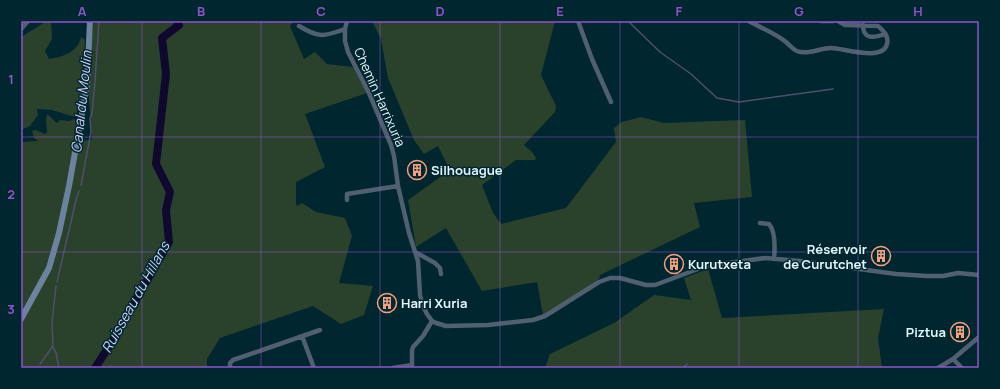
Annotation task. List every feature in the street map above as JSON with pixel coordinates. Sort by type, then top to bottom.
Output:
[{"type":"street","points":[[21,29],[28,21]]},
{"type":"street","points":[[21,319],[49,268],[59,234],[87,85],[90,21]]},
{"type":"street","name":"Chemin Harrixuria","points":[[347,21],[345,41],[348,52],[369,93],[391,145],[398,186],[409,233],[418,261],[420,295],[423,306],[432,322]]},
{"type":"street","points":[[578,21],[592,59],[611,102]]},
{"type":"street","points":[[749,21],[783,40],[794,50],[800,52],[832,48],[865,54],[880,52],[886,48],[888,44],[885,34],[878,26],[845,25],[838,21]]},
{"type":"street","points":[[821,21],[833,21]]},
{"type":"street","points":[[863,25],[865,35],[869,37],[885,34]]},
{"type":"street","points":[[299,26],[312,34],[320,35],[330,34],[345,29]]},
{"type":"street","points":[[347,200],[347,194],[398,186]]},
{"type":"street","points":[[760,223],[769,224],[772,227],[775,246],[774,259]]},
{"type":"street","points":[[415,252],[435,263],[440,268],[441,274]]},
{"type":"street","points":[[393,368],[412,366],[413,347],[423,336],[432,322],[446,326],[502,324],[533,320],[546,316],[599,282],[610,278],[620,278],[646,285],[655,285],[706,266],[758,259],[774,259],[896,274],[943,276],[958,273],[979,275]]},
{"type":"street","points":[[230,368],[230,363],[233,360],[320,330]]},
{"type":"street","points":[[302,336],[314,368]]},
{"type":"street","points":[[938,368],[953,359],[979,337]]},
{"type":"street","points":[[953,359],[962,368]]},
{"type":"green space","points":[[47,21],[51,21],[52,39],[45,51],[49,59],[69,53],[77,46],[81,37],[85,40],[82,97],[75,117],[52,110],[37,109],[38,115],[30,126],[21,130],[21,37]]},
{"type":"green space","points":[[94,21],[294,21],[290,26],[304,59],[315,52],[327,64],[353,67],[367,93],[305,114],[325,167],[296,182],[296,204],[297,206],[302,203],[316,212],[345,218],[352,236],[339,283],[373,286],[364,315],[341,324],[313,306],[220,338],[207,359],[207,368],[21,368],[21,142],[38,141],[34,138],[32,131],[36,130],[45,134],[47,133],[47,114],[57,123],[60,120],[69,121],[74,119],[76,121],[77,127],[74,141],[92,140],[87,74]]},
{"type":"green space","points":[[372,21],[555,21],[541,75],[556,106],[555,112],[524,145],[536,158],[535,160],[516,160],[482,185],[493,213],[501,224],[566,208],[616,142],[614,128],[622,122],[641,117],[664,123],[745,120],[752,197],[694,203],[700,227],[600,275],[599,279],[562,307],[543,315],[537,282],[482,291],[446,228],[416,247],[408,200],[450,170],[438,146],[424,154],[414,140],[388,78],[381,39]]},
{"type":"green space","points":[[708,269],[722,318],[884,309],[878,338],[882,368],[545,368],[550,354],[614,323],[654,295],[691,300],[684,278]]},
{"type":"waterway","name":"Canal du Moulin","points":[[81,185],[91,132],[90,118],[92,114],[99,21]]},
{"type":"waterway","name":"Ruisseau du Hillans","points":[[95,368],[110,345],[169,242],[166,210],[170,192],[156,164],[166,74],[162,38],[179,25],[177,21]]},
{"type":"waterway","points":[[628,21],[660,52],[691,74],[717,98],[739,102],[833,89]]},
{"type":"waterway","name":"Canal du Moulin","points":[[57,282],[79,191]]},
{"type":"waterway","name":"Canal du Moulin","points":[[40,364],[53,346],[52,322],[56,286]]},
{"type":"waterway","points":[[53,347],[56,353],[59,368]]},
{"type":"waterway","points":[[683,368],[687,364]]},
{"type":"place","name":"Silhouague","points":[[417,170]]},
{"type":"place","name":"Réservoir de Curutchet","points":[[881,256]]},
{"type":"place","name":"Kurutxeta","points":[[674,264]]},
{"type":"place","name":"Harri Xuria","points":[[387,303]]},
{"type":"place","name":"Piztua","points":[[960,332]]}]
